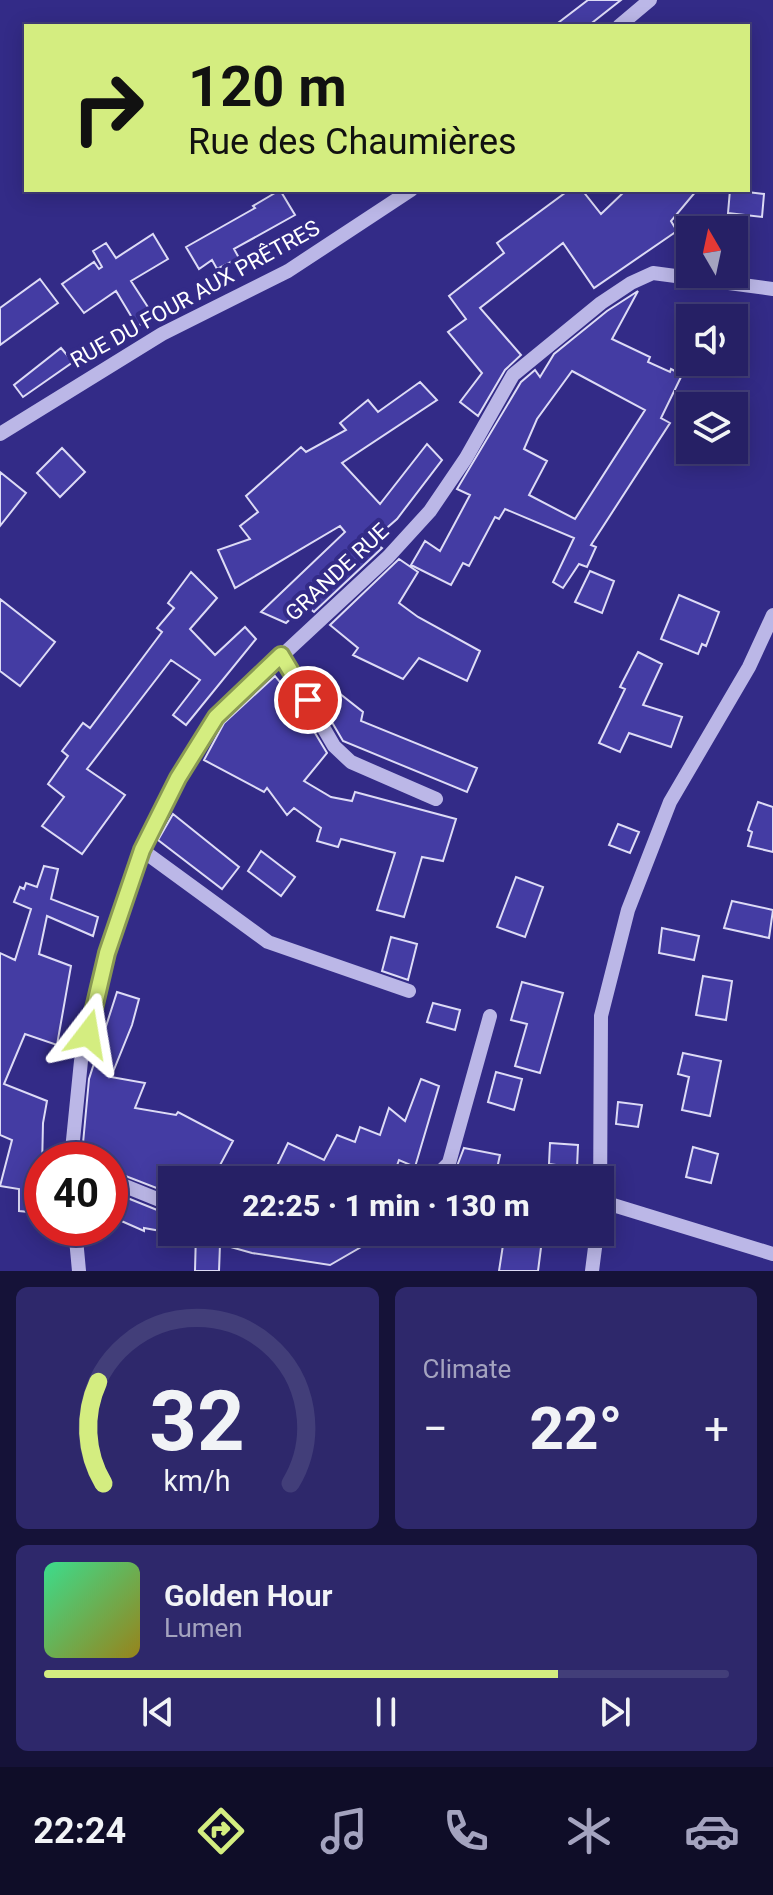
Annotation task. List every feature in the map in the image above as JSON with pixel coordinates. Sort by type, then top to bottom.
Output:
[{"type":"street","points":[[621,24],[650,0]]},
{"type":"street","name":"RUE DU FOUR AUX PRÊTRES","points":[[0,434],[162,334],[288,271],[408,192]]},
{"type":"street","name":"GRANDE RUE","points":[[73,1142],[81,1061],[107,953],[142,850],[178,778],[216,717],[388,557],[430,511],[466,458],[513,375],[601,303],[653,273],[773,289]]},
{"type":"street","points":[[600,1166],[601,1016],[628,910],[670,802],[749,667],[773,615]]},
{"type":"street","points":[[281,655],[334,746],[351,762],[436,799]]},
{"type":"street","points":[[142,850],[268,942],[409,991]]},
{"type":"street","points":[[446,1166],[490,1016]]},
{"type":"street","points":[[128,1187],[158,1199]]},
{"type":"street","points":[[614,1205],[773,1254]]},
{"type":"street","points":[[77,1246],[79,1271]]},
{"type":"street","points":[[592,1271],[595,1246]]},
{"type":"building","points":[[588,0],[621,0],[591,24],[557,24]]},
{"type":"building","points":[[281,192],[295,215],[234,249],[239,258],[217,269],[212,260],[199,269],[186,247],[255,208],[253,206]]},
{"type":"building","points":[[566,192],[584,192],[601,214],[624,192],[695,192],[671,221],[676,232],[594,288],[563,243],[480,308],[521,355],[505,370],[478,416],[460,402],[482,373],[448,332],[466,319],[449,296],[504,253],[497,243]]},
{"type":"building","points":[[730,192],[764,194],[762,217],[728,213]]},
{"type":"building","points":[[153,234],[168,259],[131,281],[155,318],[137,326],[116,291],[84,313],[62,284],[94,262],[99,269],[102,267],[93,251],[106,243],[116,258]]},
{"type":"building","points":[[40,279],[58,303],[0,345],[0,308]]},
{"type":"building","points":[[638,291],[612,339],[650,357],[648,362],[670,372],[671,369],[676,372],[676,376],[681,376],[661,418],[670,423],[591,545],[596,547],[587,567],[579,564],[563,588],[553,582],[574,538],[505,509],[499,519],[495,517],[469,566],[463,563],[451,585],[411,565],[425,541],[440,551],[470,495],[457,489],[521,382],[535,370],[540,377],[554,354],[607,311]],"holes":[[[572,371],[645,410],[575,519],[529,495],[547,461],[524,449],[537,419]]]},
{"type":"building","points":[[61,348],[73,362],[23,397],[14,385]]},
{"type":"building","points":[[420,382],[437,400],[342,463],[380,504],[427,444],[442,460],[397,519],[372,541],[382,548],[314,612],[305,605],[286,623],[261,612],[345,532],[340,526],[235,588],[218,550],[250,539],[240,526],[258,512],[246,496],[301,447],[306,452],[346,430],[340,423],[368,400],[378,412]]},
{"type":"building","points":[[62,448],[85,472],[60,497],[37,473]]},
{"type":"building","points":[[0,472],[26,493],[0,526]]},
{"type":"building","points":[[399,559],[418,572],[399,603],[480,651],[467,681],[419,658],[403,679],[353,655],[358,648],[330,625]]},
{"type":"building","points":[[590,571],[614,581],[602,613],[575,602]]},
{"type":"building","points":[[191,572],[217,598],[190,629],[215,655],[245,627],[256,639],[186,725],[173,715],[200,680],[171,660],[87,769],[125,795],[82,854],[42,826],[64,797],[48,784],[68,756],[62,751],[83,723],[90,728],[162,632],[157,628],[174,608],[168,603]]},
{"type":"building","points":[[679,595],[719,612],[706,646],[702,644],[698,654],[661,639]]},
{"type":"building","points":[[0,599],[55,642],[20,686],[0,671]]},
{"type":"building","points":[[638,652],[662,664],[643,705],[682,717],[671,747],[629,733],[620,752],[599,743],[625,689],[620,687]]},
{"type":"building","points":[[275,676],[283,686],[294,725],[303,713],[327,753],[304,781],[331,797],[352,801],[355,792],[456,819],[443,861],[422,857],[404,917],[377,910],[395,853],[341,839],[338,847],[317,841],[321,828],[294,808],[287,815],[267,788],[264,792],[204,760],[224,723]]},
{"type":"building","points":[[325,682],[363,712],[361,721],[477,768],[467,792],[343,741],[316,695]]},
{"type":"building","points":[[758,802],[773,807],[773,852],[748,846],[752,832],[748,830]]},
{"type":"building","points":[[173,814],[239,867],[222,889],[158,840]]},
{"type":"building","points":[[618,824],[639,832],[630,853],[609,845]]},
{"type":"building","points":[[261,851],[295,877],[281,896],[248,871]]},
{"type":"building","points":[[44,866],[58,869],[51,899],[98,917],[93,936],[47,916],[39,954],[71,966],[57,1045],[25,1034],[4,1084],[47,1101],[43,1142],[24,1142],[24,1211],[19,1211],[19,1189],[0,1186],[12,1140],[0,1135],[0,953],[15,960],[31,909],[14,902],[20,887],[24,889],[26,883],[37,887]]},
{"type":"building","points":[[516,877],[543,887],[525,937],[497,927]]},
{"type":"building","points":[[732,901],[773,910],[769,938],[724,928]]},
{"type":"building","points":[[662,928],[699,936],[694,960],[659,953]]},
{"type":"building","points":[[391,937],[417,944],[408,980],[382,971]]},
{"type":"building","points":[[703,976],[732,981],[726,1020],[696,1015]]},
{"type":"building","points":[[522,982],[563,993],[540,1073],[515,1066],[527,1024],[511,1020]]},
{"type":"building","points":[[117,992],[139,999],[111,1077],[145,1083],[135,1108],[176,1115],[178,1112],[233,1141],[220,1166],[158,1166],[158,1189],[128,1177],[128,1142],[83,1142],[89,1079]]},
{"type":"building","points":[[433,1003],[460,1010],[455,1030],[427,1022]]},
{"type":"building","points":[[683,1053],[721,1061],[710,1116],[682,1110],[689,1077],[678,1074]]},
{"type":"building","points":[[496,1072],[522,1079],[514,1110],[488,1102]]},
{"type":"building","points":[[421,1079],[439,1086],[415,1166],[399,1160],[397,1166],[277,1166],[288,1143],[324,1160],[337,1135],[355,1142],[360,1127],[380,1135],[389,1108],[405,1121]]},
{"type":"building","points":[[618,1102],[642,1105],[638,1127],[616,1124]]},
{"type":"building","points":[[550,1143],[578,1145],[577,1166],[549,1164]]},
{"type":"building","points":[[693,1147],[718,1154],[711,1183],[686,1177]]},
{"type":"building","points":[[464,1148],[500,1155],[498,1166],[457,1166]]},
{"type":"building","points":[[128,1198],[158,1210],[158,1230],[144,1228],[144,1231],[128,1224]]},
{"type":"building","points":[[196,1246],[220,1246],[219,1271],[195,1271]]},
{"type":"building","points":[[227,1246],[363,1246],[330,1265]]},
{"type":"building","points":[[503,1246],[541,1246],[538,1271],[499,1271]]},
{"type":"route","points":[[88,1034],[107,953],[142,850],[178,778],[216,717],[281,655],[308,700]]}]
